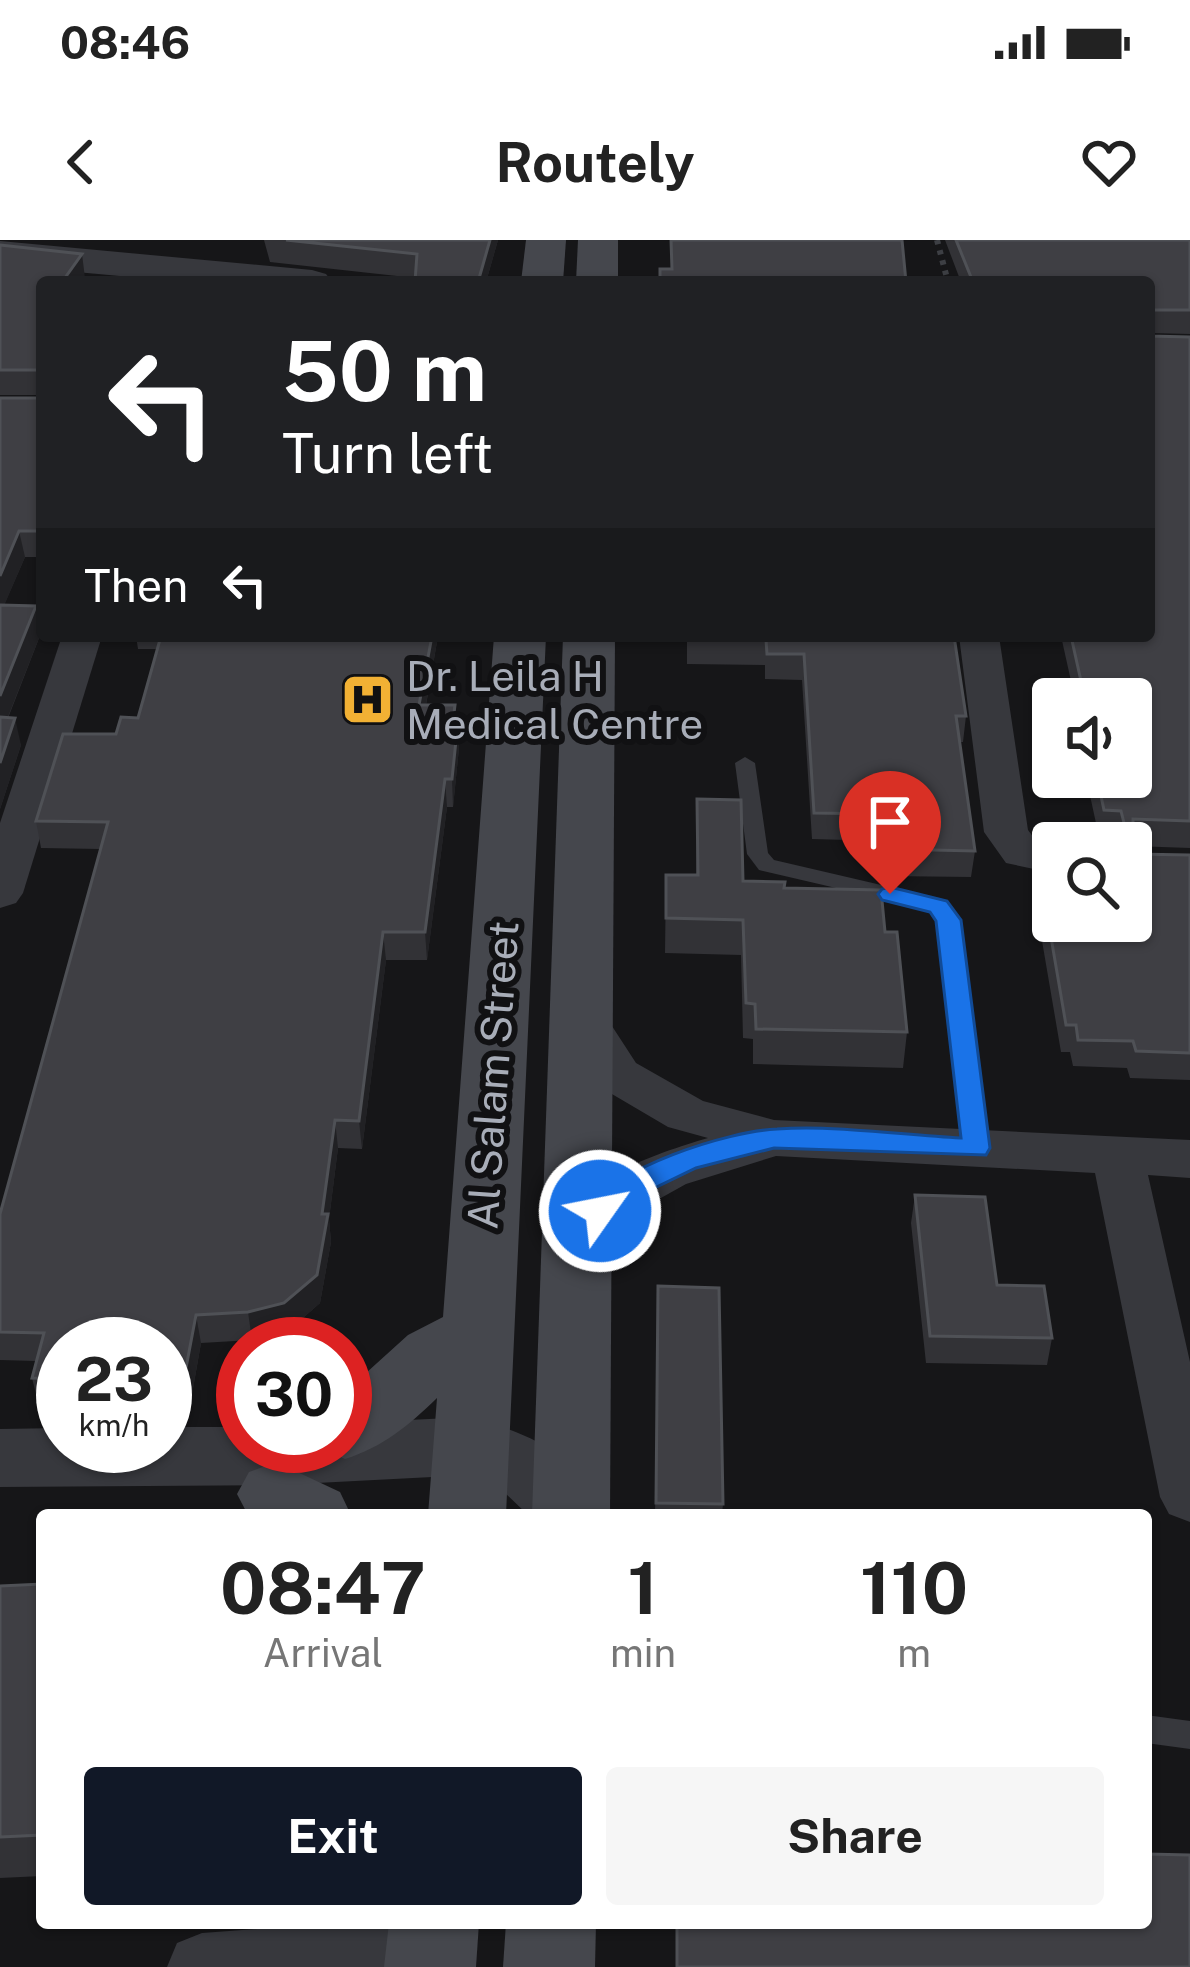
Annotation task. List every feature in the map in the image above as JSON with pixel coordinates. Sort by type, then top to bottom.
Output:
[{"type":"main road","points":[[597,276],[598,240]]},
{"type":"main road","name":"Al Salam Street","points":[[520,642],[477,1332],[522,1485]]},
{"type":"main road","name":"Al Salam Street","points":[[522,1485],[575,1231],[589,642]]},
{"type":"main road","points":[[372,1414],[434,1355],[477,1332]]},
{"type":"main road","points":[[549,1967],[551,1929]]},
{"type":"street","points":[[0,253],[205,276]]},
{"type":"street","points":[[0,893],[80,642]]},
{"type":"street","points":[[980,642],[1006,832],[1022,853],[1032,855]]},
{"type":"street","points":[[580,1015],[618,1075],[686,1114],[774,1138],[1190,1159]]},
{"type":"street","points":[[575,1231],[624,1190],[688,1160],[774,1138]]},
{"type":"street","points":[[1118,1156],[1190,1497]]},
{"type":"street","points":[[0,1458],[216,1465]]},
{"type":"street","points":[[0,1493],[242,1473]]},
{"type":"street","points":[[367,1473],[522,1485]]},
{"type":"street","points":[[202,1967],[432,1947]]},
{"type":"lane","points":[[745,763],[758,854],[767,865],[928,903],[946,913],[976,1148]]},
{"type":"lane","points":[[1152,1730],[1190,1735]]},
{"type":"path","points":[[937,240],[946,276]]},
{"type":"building","points":[[286,240],[490,240],[480,276],[415,276],[417,254]]},
{"type":"building","points":[[671,240],[902,240],[905,276],[660,276],[660,269],[672,269]]},
{"type":"building","points":[[956,240],[1190,240],[1190,310],[1155,310],[1155,276],[971,276]]},
{"type":"building","points":[[0,245],[82,254],[66,276],[36,276],[36,370],[0,370]]},
{"type":"building","points":[[1155,336],[1190,337],[1190,821],[1124,822],[1121,811],[1104,810],[1101,798],[1152,798],[1152,678],[1080,678],[1072,642],[1155,642]]},
{"type":"building","points":[[0,398],[36,398],[36,531],[19,531],[0,576]]},
{"type":"building","points":[[0,605],[36,606],[0,696]]},
{"type":"building","points":[[159,642],[431,642],[419,705],[455,705],[453,721],[458,721],[452,779],[445,779],[425,932],[383,932],[359,1121],[335,1120],[322,1214],[328,1214],[317,1275],[284,1303],[248,1312],[196,1315],[192,1336],[192,1317],[36,1317],[36,1333],[0,1332],[0,1214],[108,822],[36,821],[63,734],[116,734],[121,717],[138,718]]},
{"type":"building","points":[[766,642],[955,642],[966,716],[956,716],[975,851],[890,849],[886,814],[814,813],[804,654],[767,654]]},
{"type":"building","points":[[0,717],[15,718],[0,763]]},
{"type":"building","points":[[697,799],[741,800],[743,881],[785,882],[784,888],[881,890],[885,932],[897,932],[907,1032],[756,1029],[755,1004],[746,1003],[743,920],[666,918],[666,875],[698,875]]},
{"type":"building","points":[[1152,854],[1190,855],[1190,1053],[1136,1051],[1133,1041],[1078,1040],[1076,1025],[1066,1025],[1052,942],[1152,942]]},
{"type":"building","points":[[915,1195],[985,1197],[997,1285],[1044,1286],[1052,1338],[930,1336]]},
{"type":"building","points":[[658,1286],[719,1288],[723,1504],[656,1503]]},
{"type":"building","points":[[36,1584],[36,1835],[0,1837],[0,1586]]},
{"type":"building","points":[[1152,1854],[1190,1855],[1190,1967],[677,1967],[677,1929],[1152,1929]]},
{"type":"place","name":"Dr. Leila H Medical Centre","points":[[367,700]]},
{"type":"route","points":[[600,1211],[624,1190],[688,1160],[774,1138],[976,1148],[949,920],[939,907],[890,894]]}]
